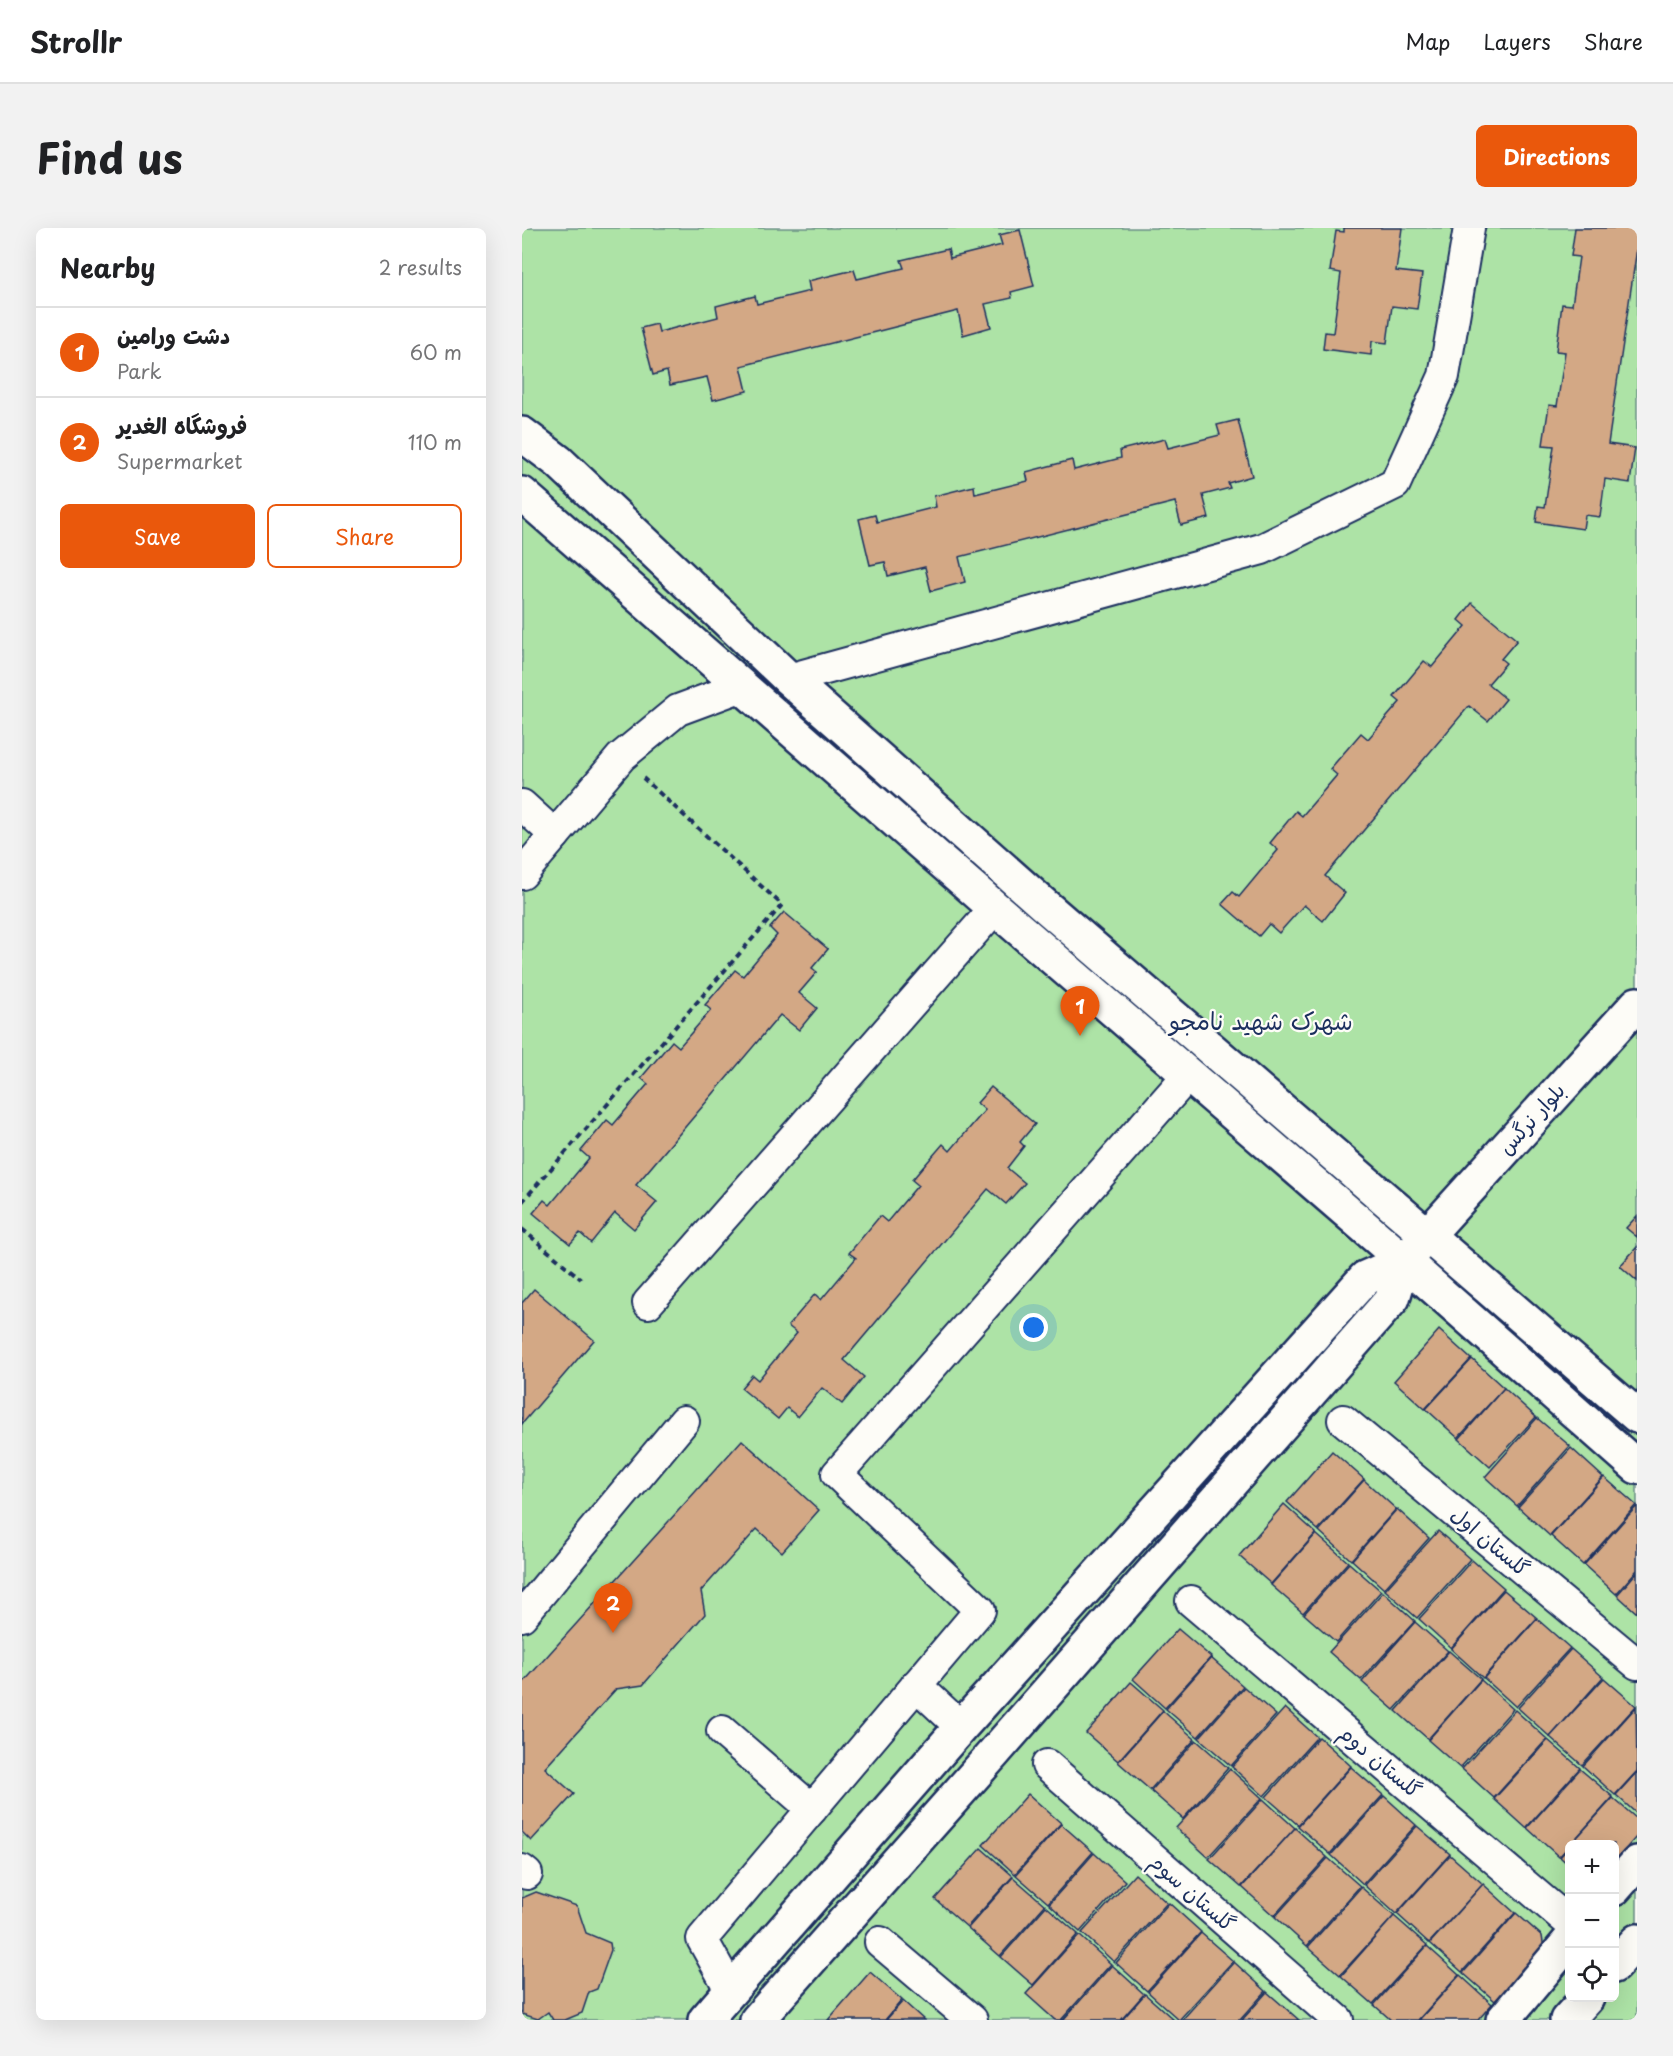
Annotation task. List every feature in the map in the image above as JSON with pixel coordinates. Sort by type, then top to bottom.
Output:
[{"type":"street","points":[[789,680],[1262,549],[1395,484],[1444,376],[1469,228]]},
{"type":"street","points":[[522,434],[559,462],[789,680],[1044,904],[1637,1416]]},
{"type":"street","points":[[522,494],[740,687],[1189,1074],[1637,1467]]},
{"type":"street","points":[[522,874],[621,757],[678,710],[740,687]]},
{"type":"street","points":[[522,805],[555,835]]},
{"type":"street","points":[[648,1303],[995,909]]},
{"type":"street","name":"بلوار نرگس","points":[[1404,1261],[1637,1004]]},
{"type":"street","points":[[731,1991],[702,1939],[980,1610],[837,1474],[1189,1074]]},
{"type":"street","points":[[705,2020],[961,1727],[1365,1278],[1404,1261]]},
{"type":"street","points":[[757,2020],[1393,1298],[1404,1261]]},
{"type":"street","name":"گلستان اول","points":[[1343,1420],[1637,1664]]},
{"type":"street","points":[[522,1616],[684,1421]]},
{"type":"street","name":"گلستان دوم","points":[[1191,1601],[1565,1920]]},
{"type":"street","points":[[916,1685],[993,1754]]},
{"type":"street","points":[[722,1731],[812,1809]]},
{"type":"street","name":"گلستان سوم","points":[[1047,1765],[1338,2020]]},
{"type":"street","points":[[1619,1883],[1637,1863]]},
{"type":"street","points":[[1619,1961],[1637,1941]]},
{"type":"street","points":[[880,1942],[972,2020]]},
{"type":"street","points":[[1503,2020],[1565,1945]]},
{"type":"street","points":[[1567,2020],[1583,2002]]},
{"type":"path","points":[[522,1202],[782,906],[621,757]]},
{"type":"path","points":[[522,1229],[581,1279]]},
{"type":"green space","points":[[522,228],[1637,228],[1637,2020],[522,2020]]},
{"type":"building","points":[[1344,228],[1402,228],[1396,271],[1422,274],[1417,309],[1392,306],[1387,343],[1372,341],[1371,355],[1323,349],[1325,332],[1333,333],[1341,273],[1330,271],[1336,231],[1344,232]]},
{"type":"building","points":[[1575,228],[1637,228],[1637,248],[1608,444],[1635,448],[1630,483],[1605,479],[1600,517],[1585,515],[1583,529],[1536,522],[1538,506],[1545,507],[1554,446],[1543,445],[1549,405],[1557,406],[1565,352],[1556,351],[1562,304],[1572,305],[1579,257],[1571,256]]},
{"type":"building","points":[[1020,230],[1034,286],[1011,292],[1012,298],[985,304],[991,327],[963,335],[958,311],[741,366],[747,391],[713,400],[707,377],[670,385],[667,371],[653,375],[641,328],[657,324],[659,332],[718,317],[716,306],[755,296],[757,304],[810,291],[808,281],[854,270],[857,279],[904,268],[901,260],[948,249],[950,258],[1002,245],[999,235]]},
{"type":"building","points":[[1238,420],[1252,476],[1228,483],[1230,488],[1203,495],[1209,518],[1181,525],[1175,502],[959,557],[965,582],[931,591],[925,567],[888,576],[885,562],[870,565],[859,519],[875,515],[877,522],[936,507],[934,496],[974,486],[975,494],[1028,481],[1026,472],[1072,460],[1074,470],[1121,458],[1120,450],[1165,439],[1168,448],[1220,435],[1217,425]]},
{"type":"building","points":[[1472,603],[1517,640],[1501,659],[1506,663],[1488,684],[1506,699],[1488,721],[1469,706],[1325,876],[1345,893],[1323,921],[1304,905],[1279,933],[1269,924],[1259,936],[1222,904],[1233,892],[1239,897],[1278,850],[1270,843],[1296,811],[1302,816],[1337,775],[1330,769],[1361,733],[1368,739],[1400,702],[1394,697],[1424,661],[1432,667],[1466,626],[1459,620]]},
{"type":"building","points":[[784,912],[828,949],[812,968],[817,972],[799,993],[817,1008],[799,1030],[780,1015],[636,1185],[657,1202],[634,1229],[615,1213],[591,1243],[580,1233],[570,1244],[533,1213],[544,1200],[550,1205],[589,1158],[581,1151],[607,1120],[613,1125],[648,1084],[641,1078],[672,1041],[679,1047],[711,1010],[705,1005],[735,970],[743,976],[777,935],[770,928]]},
{"type":"building","points":[[991,1087],[1035,1124],[1020,1142],[1024,1146],[1007,1168],[1025,1183],[1006,1204],[988,1189],[844,1360],[864,1377],[842,1404],[822,1388],[798,1417],[787,1408],[778,1419],[741,1388],[752,1375],[758,1380],[797,1333],[788,1326],[815,1294],[821,1300],[856,1258],[849,1253],[880,1216],[887,1222],[918,1185],[912,1180],[943,1144],[950,1151],[985,1110],[977,1103]]},
{"type":"building","points":[[1637,1216],[1637,1237],[1626,1228]]},
{"type":"building","points":[[1637,1247],[1637,1281],[1620,1266]]},
{"type":"building","points":[[534,1289],[594,1340],[522,1424],[522,1303]]},
{"type":"building","points":[[1439,1330],[1471,1359],[1425,1409],[1394,1381]]},
{"type":"building","points":[[1472,1359],[1504,1388],[1458,1438],[1426,1409]]},
{"type":"building","points":[[1504,1388],[1536,1417],[1490,1467],[1459,1439]]},
{"type":"building","points":[[1537,1418],[1570,1446],[1517,1506],[1485,1477]]},
{"type":"building","points":[[742,1440],[819,1510],[782,1552],[757,1529],[701,1591],[705,1614],[643,1685],[616,1689],[545,1768],[574,1794],[531,1841],[522,1832],[522,1684]]},
{"type":"building","points":[[1571,1448],[1603,1477],[1550,1536],[1518,1507]]},
{"type":"building","points":[[1332,1451],[1364,1479],[1318,1530],[1287,1502]]},
{"type":"building","points":[[1604,1477],[1636,1505],[1583,1565],[1551,1536]]},
{"type":"building","points":[[1364,1480],[1396,1509],[1351,1560],[1319,1531]]},
{"type":"building","points":[[1284,1504],[1316,1533],[1271,1584],[1239,1556]]},
{"type":"building","points":[[1637,1506],[1637,1570],[1616,1594],[1584,1565]]},
{"type":"building","points":[[1397,1509],[1429,1538],[1384,1589],[1352,1560]]},
{"type":"building","points":[[1438,1531],[1470,1559],[1417,1618],[1385,1590]]},
{"type":"building","points":[[1316,1534],[1348,1562],[1303,1613],[1271,1585]]},
{"type":"building","points":[[1472,1560],[1504,1588],[1451,1648],[1419,1619]]},
{"type":"building","points":[[1349,1563],[1381,1591],[1336,1642],[1304,1614]]},
{"type":"building","points":[[1637,1572],[1637,1613],[1617,1595]]},
{"type":"building","points":[[1504,1590],[1537,1618],[1483,1678],[1451,1649]]},
{"type":"building","points":[[1383,1592],[1415,1621],[1361,1680],[1329,1652]]},
{"type":"building","points":[[1537,1619],[1570,1648],[1516,1707],[1484,1678]]},
{"type":"building","points":[[1415,1622],[1448,1651],[1394,1710],[1362,1682]]},
{"type":"building","points":[[1178,1629],[1211,1657],[1165,1708],[1133,1679]]},
{"type":"building","points":[[1571,1649],[1603,1677],[1550,1737],[1518,1708]]},
{"type":"building","points":[[1449,1651],[1481,1679],[1428,1739],[1396,1711]]},
{"type":"building","points":[[1211,1658],[1243,1686],[1198,1737],[1166,1709]]},
{"type":"building","points":[[1604,1678],[1636,1706],[1582,1765],[1550,1737]]},
{"type":"building","points":[[1481,1680],[1513,1709],[1460,1768],[1428,1740]]},
{"type":"building","points":[[1131,1682],[1163,1710],[1118,1761],[1086,1733]]},
{"type":"building","points":[[1244,1687],[1276,1715],[1231,1766],[1199,1738]]},
{"type":"building","points":[[1636,1707],[1637,1771],[1615,1795],[1583,1766]]},
{"type":"building","points":[[1285,1708],[1317,1737],[1264,1796],[1232,1767]]},
{"type":"building","points":[[1515,1710],[1547,1739],[1494,1798],[1462,1769]]},
{"type":"building","points":[[1163,1711],[1195,1739],[1150,1790],[1118,1762]]},
{"type":"building","points":[[1319,1737],[1351,1766],[1298,1825],[1266,1797]]},
{"type":"building","points":[[1196,1740],[1228,1768],[1183,1819],[1151,1791]]},
{"type":"building","points":[[1548,1740],[1580,1768],[1526,1828],[1494,1799]]},
{"type":"building","points":[[1351,1767],[1383,1795],[1330,1854],[1298,1826]]},
{"type":"building","points":[[1230,1769],[1262,1798],[1208,1857],[1176,1828]]},
{"type":"building","points":[[1580,1769],[1613,1797],[1574,1840],[1565,1840],[1565,1850],[1559,1857],[1527,1828]]},
{"type":"building","points":[[1637,1772],[1637,1814],[1616,1795]]},
{"type":"building","points":[[1028,1794],[1061,1823],[1015,1874],[983,1845]]},
{"type":"building","points":[[1384,1796],[1416,1825],[1363,1884],[1331,1855]]},
{"type":"building","points":[[1613,1798],[1637,1819],[1637,1836],[1619,1856],[1619,1840],[1575,1840]]},
{"type":"building","points":[[1263,1799],[1295,1828],[1241,1887],[1209,1859]]},
{"type":"building","points":[[1061,1824],[1093,1852],[1048,1903],[1016,1875]]},
{"type":"building","points":[[1417,1826],[1450,1854],[1396,1914],[1364,1885]]},
{"type":"building","points":[[1295,1828],[1327,1857],[1274,1916],[1242,1887]]},
{"type":"building","points":[[981,1848],[1013,1876],[967,1927],[935,1899]]},
{"type":"building","points":[[1565,1852],[1565,1862],[1560,1857]]},
{"type":"building","points":[[1094,1853],[1125,1881],[1080,1932],[1049,1904]]},
{"type":"building","points":[[1450,1855],[1483,1884],[1429,1943],[1397,1914]]},
{"type":"building","points":[[1328,1858],[1360,1886],[1307,1946],[1275,1917]]},
{"type":"building","points":[[1135,1874],[1167,1903],[1114,1962],[1082,1933]]},
{"type":"building","points":[[1013,1877],[1045,1905],[1000,1956],[968,1928]]},
{"type":"building","points":[[1483,1884],[1515,1913],[1462,1972],[1430,1943]]},
{"type":"building","points":[[1361,1887],[1394,1916],[1340,1975],[1308,1947]]},
{"type":"building","points":[[536,1892],[577,1906],[586,1933],[610,1943],[611,1950],[597,1989],[589,1992],[582,2013],[565,2020],[553,2020],[548,2012],[538,2019],[522,2014],[522,1898]]},
{"type":"building","points":[[1169,1903],[1201,1932],[1147,1991],[1116,1963]]},
{"type":"building","points":[[1046,1906],[1078,1934],[1033,1985],[1001,1957]]},
{"type":"building","points":[[1516,1913],[1542,1936],[1544,1949],[1495,2001],[1463,1973]]},
{"type":"building","points":[[1394,1916],[1427,1945],[1373,2004],[1341,1976]]},
{"type":"building","points":[[1201,1933],[1233,1961],[1179,2020],[1148,1992]]},
{"type":"building","points":[[1079,1935],[1111,1964],[1061,2020],[1055,2020],[1026,1994]]},
{"type":"building","points":[[1427,1946],[1459,1975],[1418,2020],[1391,2020],[1374,2005]]},
{"type":"building","points":[[1234,1962],[1266,1991],[1240,2020],[1182,2020]]},
{"type":"building","points":[[1112,1965],[1144,1994],[1121,2020],[1063,2020]]},
{"type":"building","points":[[870,1972],[902,2000],[885,2020],[828,2020]]},
{"type":"building","points":[[1460,1975],[1492,2004],[1478,2020],[1419,2020]]},
{"type":"building","points":[[1267,1992],[1299,2020],[1242,2020]]},
{"type":"building","points":[[1145,1994],[1174,2020],[1122,2020]]},
{"type":"building","points":[[903,2001],[924,2020],[886,2020]]},
{"type":"place","name":"دشت ورامین","points":[[1080,1036]]},
{"type":"place","name":"فروشگاه الغدیر","points":[[613,1633]]},
{"type":"district","name":"شهرک شهید نامجو","points":[[1261,1022]]}]
